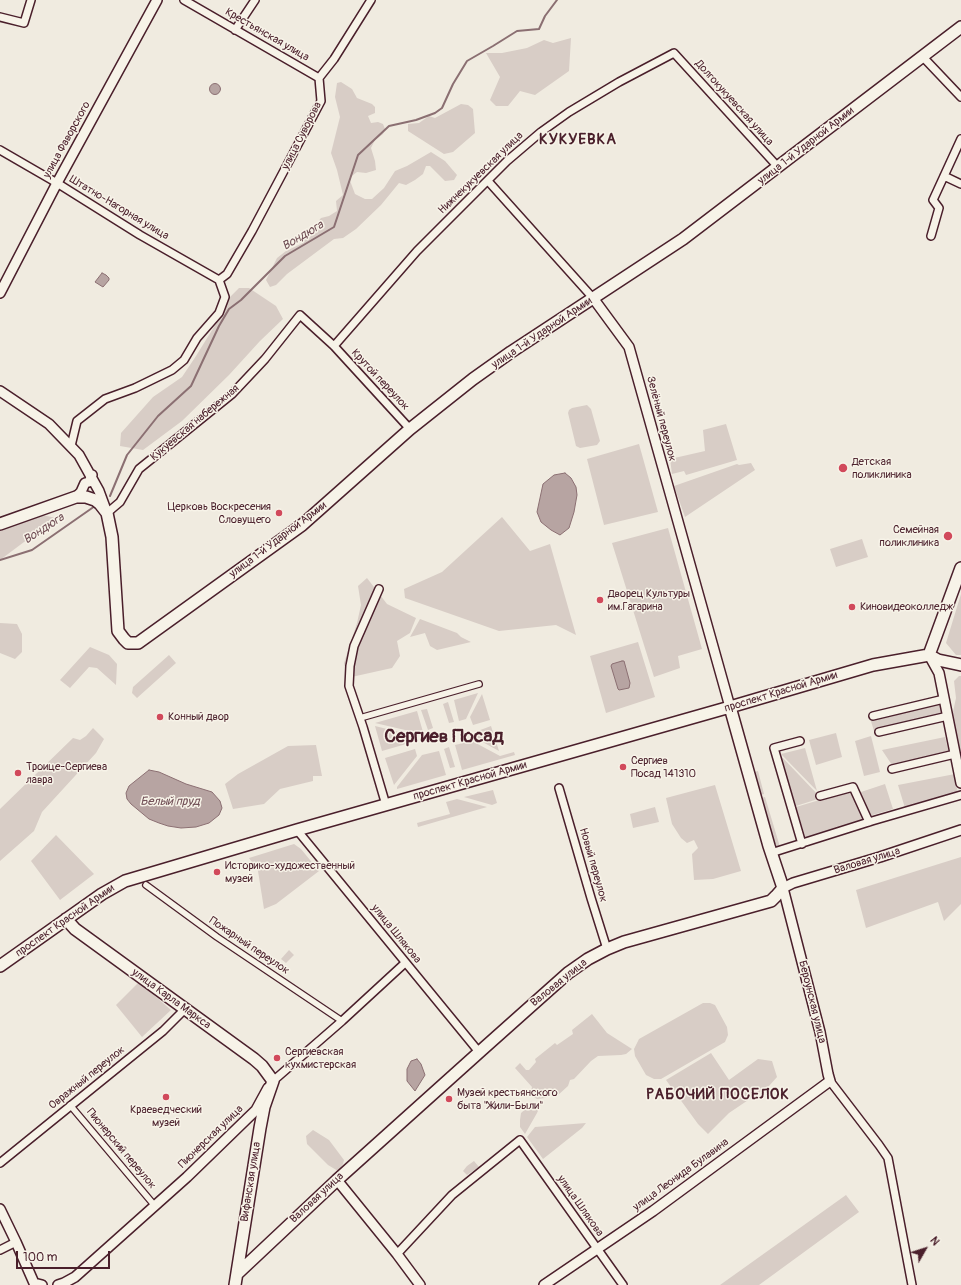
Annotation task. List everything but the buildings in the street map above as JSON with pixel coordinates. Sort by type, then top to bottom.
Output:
[{"type":"main road","name":"улица 1-й Ударной Армии","points":[[107,514],[112,537],[118,631],[128,643],[138,643],[302,524],[410,429],[473,379],[592,298],[683,239],[961,27]]},
{"type":"main road","points":[[0,524],[76,497],[86,497],[95,500],[107,514]]},
{"type":"main road","points":[[961,568],[930,655],[938,660],[961,665]]},
{"type":"main road","name":"проспект Красной Армии","points":[[0,966],[66,919],[115,886],[125,881],[296,830],[730,707],[873,664],[930,655]]},
{"type":"main road","name":"Бероунская улица","points":[[730,707],[771,853],[783,888]]},
{"type":"main road","name":"Валовая улица","points":[[236,1279],[337,1180],[568,973],[588,959],[607,949],[770,901],[783,888]]},
{"type":"main road","name":"улица Карла Маркса","points":[[66,919],[75,929],[258,1062],[273,1081]]},
{"type":"main road","name":"Вифанская улица","points":[[236,1279],[264,1107],[273,1081]]},
{"type":"street","points":[[0,17],[24,23],[31,0]]},
{"type":"street","name":"улица Фаворского","points":[[0,293],[57,183],[157,0]]},
{"type":"street","name":"Крестьянская улица","points":[[184,0],[319,78]]},
{"type":"street","points":[[235,30],[255,0]]},
{"type":"street","points":[[319,78],[334,59],[371,0]]},
{"type":"street","name":"Долгокукуевская улица","points":[[674,53],[778,168]]},
{"type":"street","name":"Нижнекукуевская улица","points":[[334,346],[417,251],[488,181],[507,160],[541,132],[569,112],[619,82],[674,53]]},
{"type":"street","points":[[922,56],[961,98]]},
{"type":"street","name":"улица Суворова","points":[[219,280],[227,274],[252,231],[321,101],[319,78]]},
{"type":"street","points":[[931,236],[939,208],[933,200],[961,139]]},
{"type":"street","name":"Штатно-Нагорная улица","points":[[0,150],[57,183],[140,235],[219,280]]},
{"type":"street","points":[[944,176],[961,184]]},
{"type":"street","name":"Зелёный переулок","points":[[488,181],[592,298],[629,347],[730,707]]},
{"type":"street","points":[[71,446],[77,421],[105,399],[135,388],[172,370],[184,360],[197,338],[219,313],[225,297],[219,280]]},
{"type":"street","name":"Крутой переулок","points":[[300,315],[334,346],[410,429]]},
{"type":"street","name":"Кукуевская набережная","points":[[107,514],[120,502],[139,469],[232,394],[265,359],[300,315]]},
{"type":"street","points":[[0,391],[49,424],[79,455],[92,475],[107,514]]},
{"type":"street","points":[[76,497],[81,492],[85,483],[89,482],[92,475]]},
{"type":"street","points":[[379,589],[354,646],[350,666],[349,686],[386,805]]},
{"type":"street","points":[[930,655],[939,673],[961,783]]},
{"type":"street","points":[[360,718],[480,684]]},
{"type":"street","points":[[872,716],[944,699]]},
{"type":"street","points":[[878,732],[948,716]]},
{"type":"street","points":[[800,741],[774,748],[802,844]]},
{"type":"street","points":[[892,769],[955,754]]},
{"type":"street","points":[[820,796],[853,787],[869,822]]},
{"type":"street","name":"Новый переулок","points":[[559,788],[607,949]]},
{"type":"street","points":[[771,853],[961,795]]},
{"type":"street","name":"улица Шлякова","points":[[296,830],[479,1052]]},
{"type":"street","name":"Валовая улица","points":[[783,888],[793,883],[880,857],[961,830]]},
{"type":"street","name":"Пожарный переулок","points":[[146,885],[217,937],[342,1021]]},
{"type":"street","name":"Бероунская улица","points":[[783,888],[820,1032],[830,1081],[888,1158],[912,1285]]},
{"type":"street","name":"Пионерская улица","points":[[58,1285],[75,1277],[156,1206],[256,1110],[273,1081],[342,1021],[405,963]]},
{"type":"street","name":"Овражный переулок","points":[[0,1163],[163,1031],[185,1008]]},
{"type":"street","name":"улица Леонида Булавина","points":[[544,1285],[653,1211],[830,1081]]},
{"type":"street","name":"Пионерский переулок","points":[[70,1105],[156,1206]]},
{"type":"street","name":"улица Шлякова","points":[[397,1254],[452,1195],[520,1140],[623,1285]]},
{"type":"street","points":[[337,1180],[420,1285]]},
{"type":"street","points":[[0,1209],[37,1284]]},
{"type":"street","points":[[0,1250],[16,1242]]},
{"type":"street","points":[[67,1285],[75,1277]]},
{"type":"shaded area","points":[[571,38],[569,71],[535,95],[520,91],[508,106],[496,106],[490,100],[500,77],[486,53],[502,53],[527,48],[544,40],[553,43]]},
{"type":"shaded area","points":[[341,82],[352,89],[357,98],[372,104],[375,107],[375,113],[368,116],[371,123],[378,122],[383,124],[385,129],[383,134],[375,140],[371,148],[376,170],[366,173],[357,172],[349,178],[355,194],[365,199],[372,199],[384,188],[395,171],[431,152],[445,161],[457,175],[454,180],[445,181],[430,166],[426,166],[423,174],[415,180],[406,185],[399,183],[381,205],[356,229],[343,238],[334,239],[287,274],[276,285],[270,287],[266,280],[277,258],[286,251],[303,243],[304,234],[313,228],[321,218],[329,216],[337,211],[336,201],[343,195],[331,153],[340,117],[335,97],[337,83]]},
{"type":"shaded area","points":[[461,104],[468,105],[473,109],[475,133],[453,152],[444,154],[408,131],[408,124],[419,123],[429,116],[435,118]]},
{"type":"shaded area","points":[[239,288],[249,288],[276,306],[283,319],[182,421],[143,450],[120,446],[121,433],[153,397],[182,377],[222,314],[229,298]]},
{"type":"shaded area","points":[[587,405],[591,409],[600,441],[597,445],[580,448],[576,446],[568,413],[572,408]]},
{"type":"shaded area","points":[[726,424],[737,460],[686,475],[684,471],[672,474],[670,459],[705,451],[703,430]]},
{"type":"shaded area","points":[[639,444],[658,512],[604,525],[587,459]]},
{"type":"shaded area","points":[[751,463],[755,470],[685,517],[674,486],[737,464]]},
{"type":"shaded area","points":[[42,515],[56,518],[0,560],[0,531],[22,519]]},
{"type":"shaded area","points":[[502,517],[530,551],[550,544],[576,635],[556,625],[499,631],[405,598],[404,589],[442,572]]},
{"type":"shaded area","points":[[668,528],[702,649],[678,656],[680,668],[654,677],[612,543]]},
{"type":"shaded area","points":[[862,539],[868,557],[836,567],[830,549]]},
{"type":"shaded area","points":[[367,578],[387,604],[416,618],[410,633],[397,641],[400,656],[392,668],[347,678],[344,663],[357,623],[361,605],[358,586]]},
{"type":"shaded area","points":[[961,594],[961,655],[956,655],[946,643]]},
{"type":"shaded area","points":[[420,619],[457,633],[461,637],[471,642],[437,650],[430,646],[425,633],[410,637]]},
{"type":"shaded area","points":[[0,623],[17,624],[22,634],[22,652],[15,659],[0,653]]},
{"type":"shaded area","points":[[638,642],[655,697],[606,713],[590,656]]},
{"type":"shaded area","points":[[90,647],[109,655],[117,664],[116,685],[97,668],[89,667],[70,688],[60,680]]},
{"type":"shaded area","points":[[169,655],[176,663],[137,698],[132,693],[133,687]]},
{"type":"shaded area","points":[[961,676],[961,761],[954,731],[953,712],[956,698],[954,681]]},
{"type":"shaded area","points":[[478,693],[466,719],[459,721],[454,700]]},
{"type":"shaded area","points":[[482,694],[490,720],[473,725],[470,717]]},
{"type":"shaded area","points":[[941,701],[944,713],[874,731],[870,718]]},
{"type":"shaded area","points":[[448,702],[454,722],[449,723],[443,704]]},
{"type":"shaded area","points":[[427,709],[433,728],[428,730],[421,710]]},
{"type":"shaded area","points":[[417,711],[423,732],[418,733],[375,723]]},
{"type":"shaded area","points":[[375,726],[411,735],[413,742],[382,751]]},
{"type":"shaded area","points":[[491,726],[499,751],[477,739],[475,732]]},
{"type":"shaded area","points":[[93,728],[104,739],[96,753],[42,812],[34,831],[0,861],[0,809],[73,738],[80,740]]},
{"type":"shaded area","points":[[836,733],[842,757],[816,765],[809,740]]},
{"type":"shaded area","points":[[871,736],[880,772],[864,776],[855,741]]},
{"type":"shaded area","points":[[945,737],[949,753],[892,765],[882,750]]},
{"type":"shaded area","points":[[472,741],[500,756],[514,752],[515,755],[462,770],[455,745]]},
{"type":"shaded area","points":[[316,745],[322,776],[313,776],[313,781],[280,789],[264,804],[233,809],[225,784],[238,774],[288,746]]},
{"type":"shaded area","points":[[449,747],[455,767],[450,768],[444,749]]},
{"type":"shaded area","points":[[805,748],[817,791],[781,754]]},
{"type":"shaded area","points":[[415,749],[417,756],[394,785],[385,758]]},
{"type":"shaded area","points":[[439,751],[446,775],[397,789],[422,755]]},
{"type":"shaded area","points":[[780,755],[821,798],[796,806]]},
{"type":"shaded area","points":[[758,771],[764,794],[757,796],[751,773]]},
{"type":"shaded area","points":[[955,774],[958,794],[905,808],[898,785]]},
{"type":"shaded area","points":[[885,784],[893,809],[869,816],[858,793]]},
{"type":"shaded area","points":[[715,785],[741,871],[713,879],[694,880],[692,854],[698,848],[694,840],[687,843],[681,838],[672,824],[666,798]]},
{"type":"shaded area","points":[[493,790],[497,803],[492,805],[464,797]]},
{"type":"shaded area","points":[[853,790],[867,821],[806,839],[796,807]]},
{"type":"shaded area","points":[[765,797],[780,847],[773,849],[758,799]]},
{"type":"shaded area","points":[[457,799],[487,807],[418,827],[417,823],[450,814],[446,802]]},
{"type":"shaded area","points":[[655,807],[659,822],[633,828],[630,814]]},
{"type":"shaded area","points":[[56,835],[94,874],[60,900],[31,861]]},
{"type":"shaded area","points":[[294,844],[301,849],[319,871],[276,904],[264,909],[258,871],[249,858]]},
{"type":"shaded area","points":[[961,857],[961,904],[944,921],[938,902],[866,928],[856,890]]},
{"type":"shaded area","points":[[289,950],[294,955],[286,963],[281,959]]},
{"type":"shaded area","points":[[139,982],[171,1010],[142,1037],[116,1005]]},
{"type":"shaded area","points":[[703,1003],[715,1005],[727,1027],[728,1035],[725,1042],[661,1079],[654,1079],[646,1075],[635,1056],[634,1049],[639,1039]]},
{"type":"shaded area","points":[[592,1014],[607,1033],[632,1049],[626,1054],[598,1056],[591,1061],[574,1079],[570,1080],[568,1086],[557,1096],[548,1096],[537,1099],[530,1095],[532,1087],[515,1068],[520,1063],[526,1070],[529,1070],[536,1062],[535,1059],[555,1043],[557,1045],[573,1034],[572,1030]]},
{"type":"shaded area","points":[[711,1053],[729,1080],[758,1059],[772,1061],[777,1077],[769,1086],[729,1113],[708,1134],[698,1124],[666,1080]]},
{"type":"shaded area","points":[[541,1104],[525,1134],[520,1127],[521,1113],[529,1106]]},
{"type":"shaded area","points":[[586,1123],[582,1128],[543,1159],[527,1137],[535,1127]]},
{"type":"shaded area","points":[[313,1130],[329,1140],[344,1160],[338,1171],[328,1165],[307,1144],[306,1136]]},
{"type":"shaded area","points":[[474,1161],[479,1167],[467,1175],[463,1171]]},
{"type":"shaded area","points":[[846,1195],[859,1212],[759,1285],[720,1285]]},
{"type":"water","points":[[215,83],[219,85],[221,89],[219,93],[215,95],[211,93],[209,89],[211,85]]},
{"type":"water","points":[[102,273],[109,278],[103,287],[95,282]]},
{"type":"water","points":[[565,473],[571,478],[576,487],[577,495],[569,528],[560,535],[541,522],[537,512],[543,484],[554,475]]},
{"type":"water","points":[[624,661],[630,683],[629,688],[619,690],[611,666],[612,664]]},
{"type":"water","name":"Белый пруд","points":[[149,770],[159,772],[186,784],[212,792],[220,801],[222,808],[219,815],[209,823],[196,827],[181,828],[168,826],[149,819],[131,804],[127,799],[126,793],[129,786]]},
{"type":"water","points":[[417,1059],[421,1064],[425,1075],[415,1091],[407,1081],[407,1069],[411,1061]]},
{"type":"waterway","name":"Вондюга","points":[[110,496],[127,455],[158,416],[191,386],[219,326],[229,309],[241,300],[285,256],[334,227],[358,155],[389,126],[416,120],[435,113],[442,108],[453,84],[467,61],[517,31],[539,29],[545,16],[557,0]]},
{"type":"waterway","name":"Вондюга","points":[[0,560],[32,550],[95,506]]},
{"type":"place","name":"Детская поликлиника","points":[[843,468]]},
{"type":"place","name":"Церковь Воскресения Словущего","points":[[279,513]]},
{"type":"place","name":"Семейная поликлиника","points":[[948,536]]},
{"type":"place","name":"Дворец Культуры им.Гагарина","points":[[600,600]]},
{"type":"place","name":"Киновидеоколледж","points":[[852,607]]},
{"type":"place","name":"Конный двор","points":[[160,717]]},
{"type":"place","name":"Сергиев Посад 141310","points":[[623,767]]},
{"type":"place","name":"Троице-Сергиева лавра","points":[[18,773]]},
{"type":"place","name":"Историко-художественный музей","points":[[217,872]]},
{"type":"place","name":"Сергиевская кухмистерская","points":[[277,1058]]},
{"type":"place","name":"Краеведческий музей","points":[[166,1097]]},
{"type":"place","name":"Музей крестьянского быта \"Жили-Были\"","points":[[449,1099]]},
{"type":"district","name":"КУКУЕВКА","points":[[578,140]]},
{"type":"district","name":"Сергиев Посад","points":[[444,737]]},
{"type":"district","name":"РАБОЧИЙ ПОСЕЛОК","points":[[718,1095]]}]
